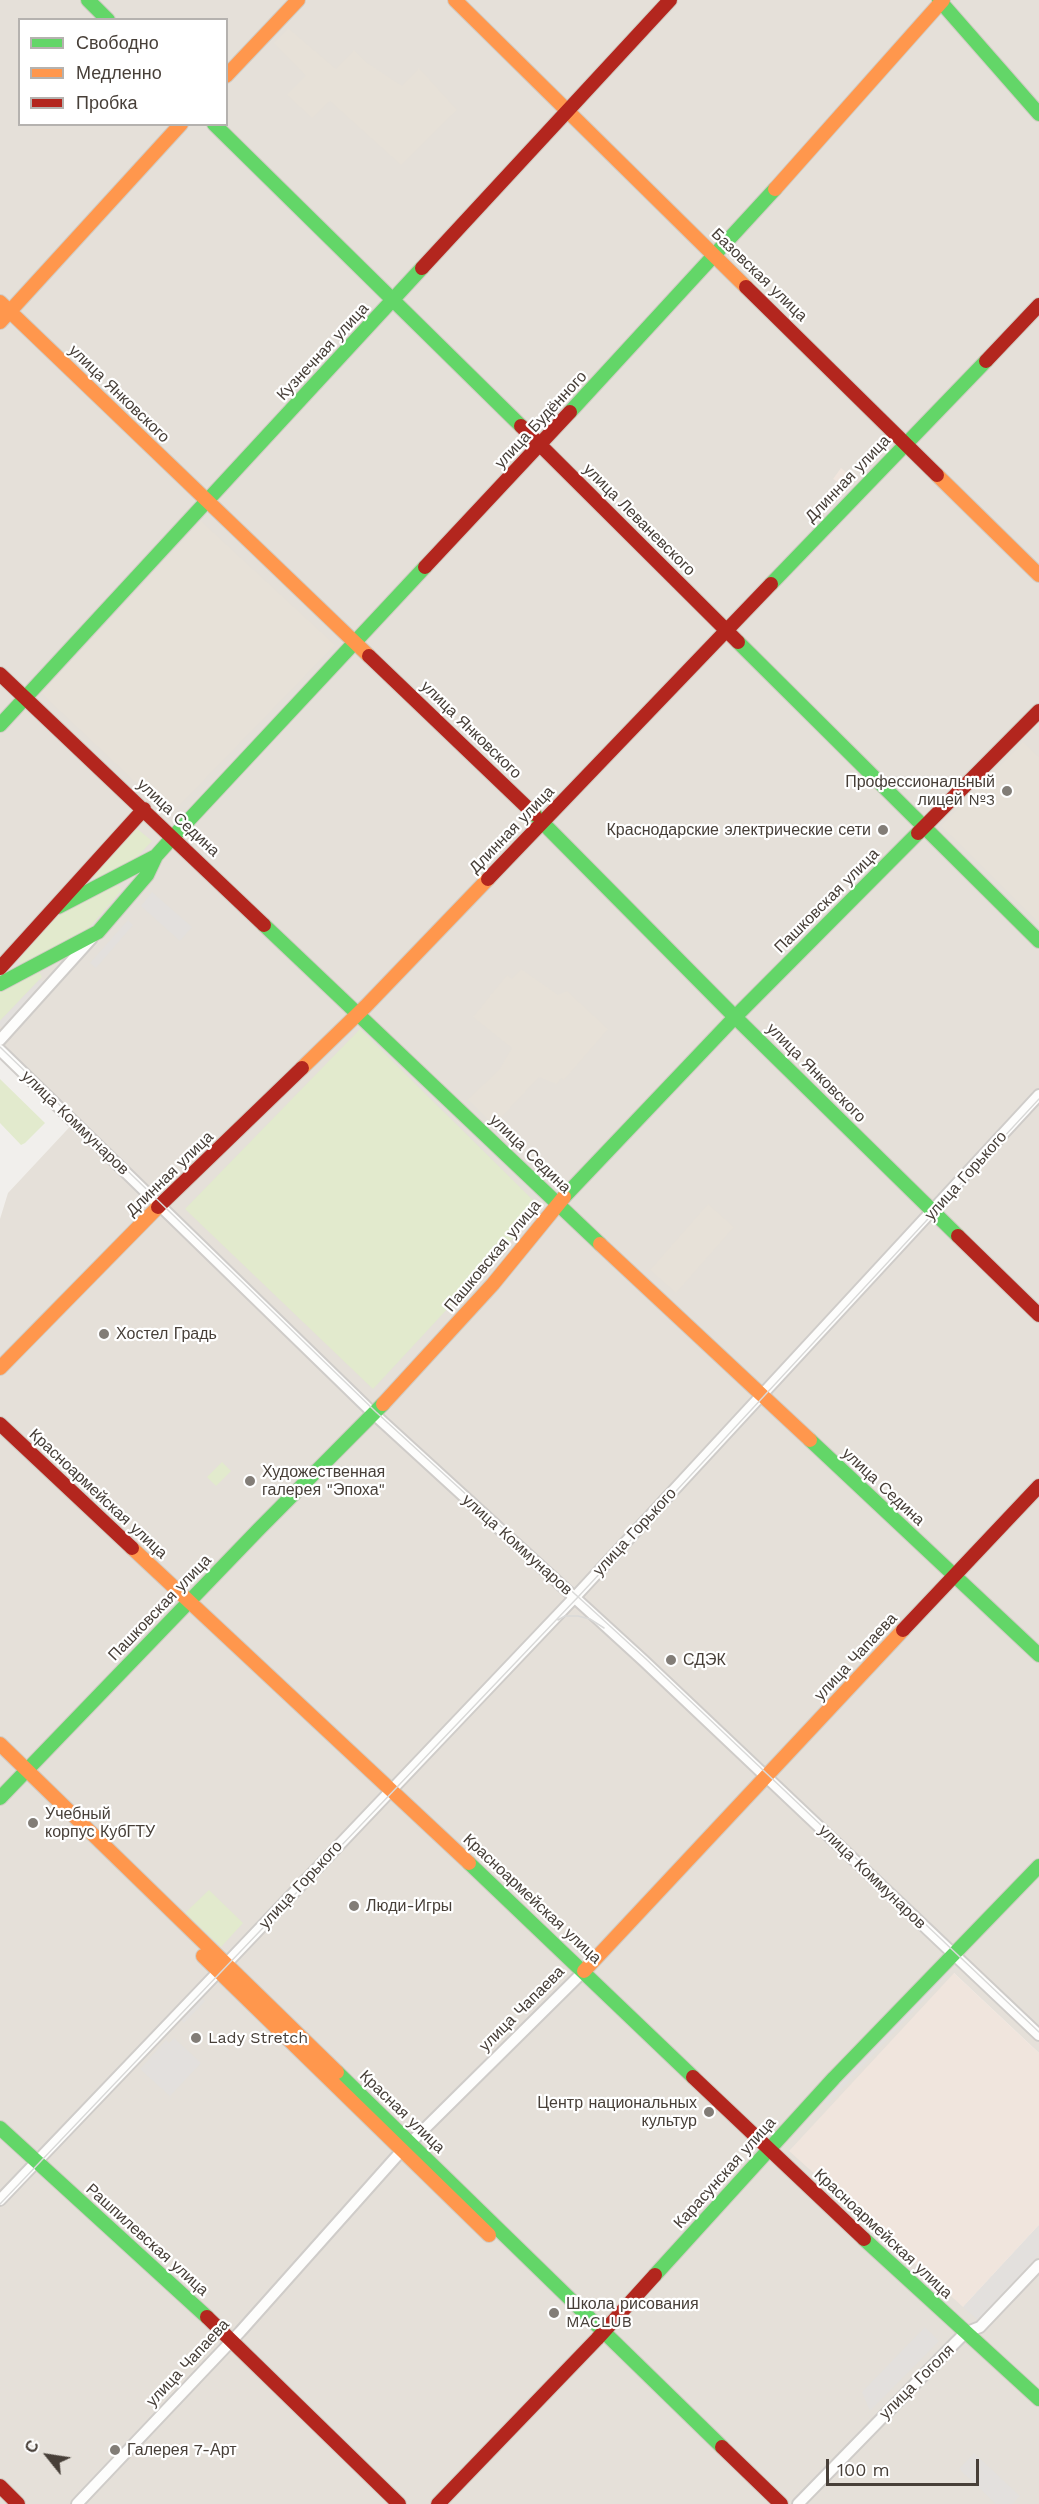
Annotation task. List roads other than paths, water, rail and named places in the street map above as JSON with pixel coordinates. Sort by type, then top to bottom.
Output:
[{"type":"street","points":[[88,0],[106,18]]},
{"type":"street","points":[[228,74],[298,0]]},
{"type":"street","name":"Базовская улица","points":[[455,0],[907,442],[1039,575]]},
{"type":"street","name":"Кузнечная улица","points":[[0,725],[670,0]]},
{"type":"street","points":[[941,1],[1039,114]]},
{"type":"street","name":"улица Будённого","points":[[0,1040],[147,875],[156,856],[173,837],[540,445],[941,1]]},
{"type":"street","points":[[3,312],[179,126]]},
{"type":"street","name":"улица Леваневского","points":[[216,126],[1039,941]]},
{"type":"street","name":"Длинная улица","points":[[0,1368],[160,1205],[359,1013],[543,823],[725,629],[1039,305]]},
{"type":"street","name":"улица Янковского","points":[[3,312],[356,642],[543,823],[735,1017],[1039,1316]]},
{"type":"street","name":"улица Седина","points":[[0,674],[558,1204],[1039,1655]]},
{"type":"street","name":"Пашковская улица","points":[[0,1798],[374,1414],[493,1284],[558,1204],[735,1017],[1039,711]]},
{"type":"street","name":"улица Будённого","points":[[0,968],[48,912],[144,809]]},
{"type":"street","name":"улица Будённого","points":[[48,912],[156,856]]},
{"type":"street","name":"улица Будённого","points":[[0,984],[98,932]]},
{"type":"street","points":[[38,964],[48,970],[52,984]]},
{"type":"street","name":"улица Коммунаров","points":[[0,1050],[374,1414],[767,1776],[1039,2035]]},
{"type":"street","name":"улица Горького","points":[[0,2200],[575,1597],[934,1212],[1039,1095]]},
{"type":"street","name":"Красноармейская улица","points":[[0,1424],[392,1789],[768,2149],[1039,2400]]},
{"type":"street","name":"улица Чапаева","points":[[77,2504],[232,2340],[406,2147],[584,1971],[1039,1486]]},
{"type":"street","name":"Красная улица","points":[[0,1744],[23,1773],[222,1968],[600,2335],[781,2504]]},
{"type":"street","name":"Красная улица","points":[[0,1756],[23,1773]]},
{"type":"street","name":"Карасунская улица","points":[[438,2504],[600,2335],[768,2149],[1039,1866]]},
{"type":"street","name":"Рашпилевская улица","points":[[0,2128],[232,2340],[399,2504]]},
{"type":"street","name":"улица Гоголя","points":[[798,2504],[965,2333],[980,2327],[1039,2265]]},
{"type":"street","name":"Красная улица","points":[[600,2335],[767,2504]]},
{"type":"street","points":[[0,2486],[18,2504]]},
{"type":"street","points":[[0,2499],[5,2504]]},
{"type":"tram line","points":[[0,1047],[376,1412],[646,1659],[1039,2032]]},
{"type":"tram line","points":[[0,2204],[578,1597],[1039,1099]]},
{"type":"tram line","points":[[558,1620],[565,1616],[578,1616],[590,1619],[604,1628]]},
{"type":"place","name":"Профессиональный лицей №3","points":[[1007,791]]},
{"type":"place","name":"Краснодарские электрические сети","points":[[883,830]]},
{"type":"place","name":"Хостел Градь","points":[[104,1334]]},
{"type":"place","name":"Художественная галерея \"Эпоха\"","points":[[250,1481]]},
{"type":"place","name":"СДЭК","points":[[671,1660]]},
{"type":"place","name":"Учебный корпус КубГТУ","points":[[33,1823]]},
{"type":"place","name":"Люди-Игры","points":[[354,1906]]},
{"type":"place","name":"Lady Stretch","points":[[196,2038]]},
{"type":"place","name":"Центр национальных культур","points":[[709,2112]]},
{"type":"place","name":"Школа рисования MACLUB","points":[[554,2313]]},
{"type":"place","name":"Галерея 7-Арт","points":[[115,2450]]}]
